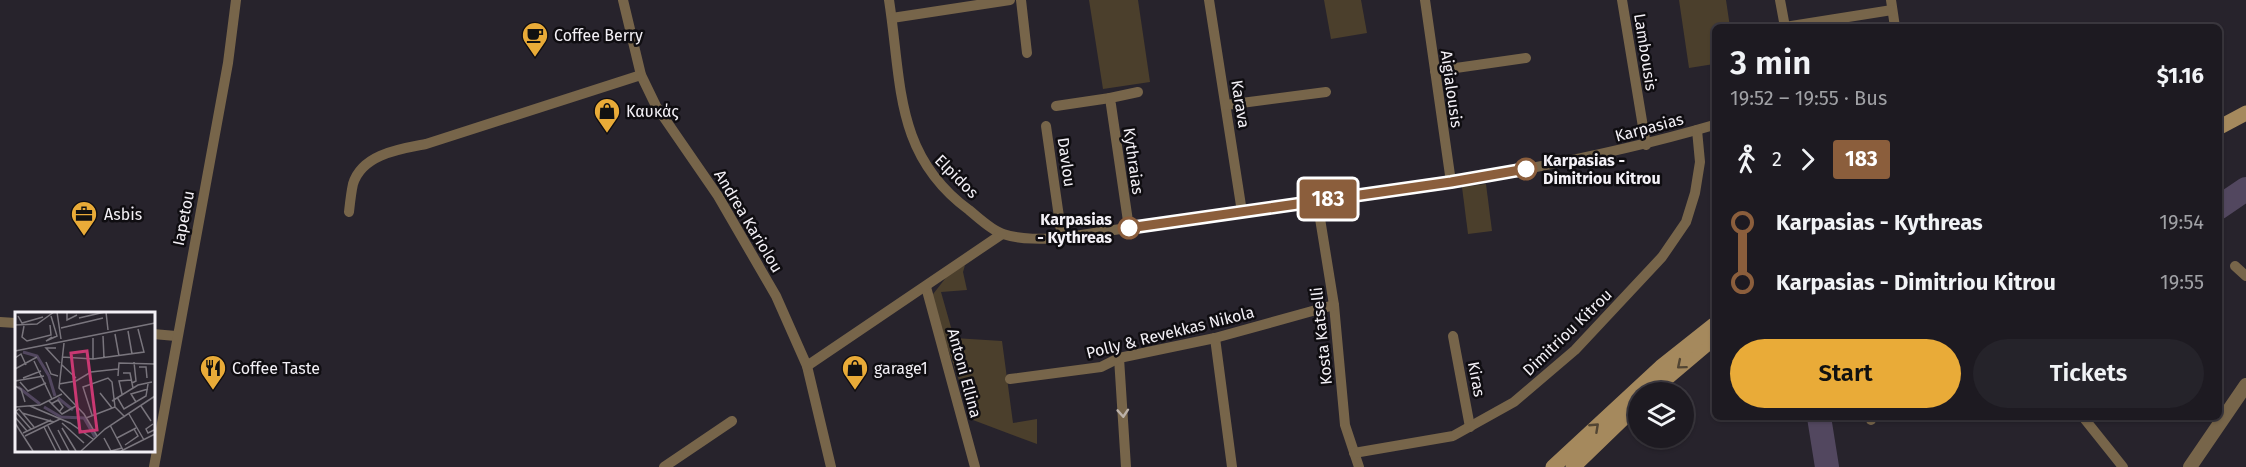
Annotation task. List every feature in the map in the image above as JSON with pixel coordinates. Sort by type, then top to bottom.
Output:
[{"type":"main road","points":[[2222,126],[2246,113]]},
{"type":"main road","points":[[1553,467],[1660,367],[1712,326]]},
{"type":"main road","points":[[1662,382],[1712,340]]},
{"type":"main road","points":[[1572,467],[1628,414]]},
{"type":"street","name":"Iapetou","points":[[154,467],[228,63],[236,0]]},
{"type":"street","name":"Andrea Kariolou","points":[[623,0],[641,75],[656,106],[753,253],[776,296],[807,366],[831,467]]},
{"type":"street","name":"Elpidos","points":[[889,0],[910,135],[922,163],[955,200],[1002,234],[1039,239],[1062,238],[1129,228]]},
{"type":"street","points":[[892,18],[1010,0]]},
{"type":"street","points":[[1021,0],[1028,53]]},
{"type":"street","name":"Karava","points":[[1209,0],[1242,212]]},
{"type":"street","name":"Aigialousis","points":[[1425,0],[1451,182]]},
{"type":"street","name":"Lambousis","points":[[1623,0],[1646,145]]},
{"type":"street","points":[[1780,0],[1784,24]]},
{"type":"street","points":[[1799,24],[1891,5],[1894,24]]},
{"type":"street","points":[[1435,71],[1526,58]]},
{"type":"street","points":[[349,212],[354,181],[372,160],[390,152],[426,144],[641,75]]},
{"type":"street","points":[[1056,106],[1138,92]]},
{"type":"street","points":[[1226,105],[1326,92]]},
{"type":"street","name":"Kythraias","points":[[1110,98],[1129,228]]},
{"type":"street","name":"Davlou","points":[[1046,126],[1062,238]]},
{"type":"street","name":"Karpasias","points":[[1129,228],[1451,182],[1646,145],[1712,126]]},
{"type":"street","name":"Dimitriou Kitrou","points":[[1354,453],[1453,436],[1514,402],[1575,350],[1662,257],[1686,222],[1695,193],[1700,162],[1697,130]]},
{"type":"street","name":"Kosta Katselli","points":[[1317,200],[1334,305],[1345,425],[1359,467]]},
{"type":"street","points":[[807,366],[1002,234]]},
{"type":"street","points":[[2235,266],[2246,276]]},
{"type":"street","name":"Antoni Ellina","points":[[926,287],[975,467]]},
{"type":"street","name":"Polly & Revekkas Nikola","points":[[1010,379],[1101,367],[1119,358],[1215,338],[1334,305]]},
{"type":"street","points":[[0,322],[15,323]]},
{"type":"street","points":[[154,334],[177,336]]},
{"type":"street","name":"Kiras","points":[[1453,336],[1470,427]]},
{"type":"street","points":[[1215,338],[1232,467]]},
{"type":"street","points":[[1119,358],[1126,467]]},
{"type":"street","points":[[2190,467],[2246,385]]},
{"type":"street","points":[[2085,420],[2123,467]]},
{"type":"street","points":[[664,467],[732,421]]},
{"type":"street","name":"Iapetou","points":[[149,467],[158,442]]},
{"type":"shaded area","points":[[1089,0],[1138,0],[1150,82],[1103,89]]},
{"type":"shaded area","points":[[1324,0],[1361,0],[1367,33],[1331,39]]},
{"type":"shaded area","points":[[1679,0],[1726,0],[1730,24],[1712,24],[1712,64],[1689,68]]},
{"type":"shaded area","points":[[1486,184],[1492,231],[1468,234],[1462,187]]},
{"type":"shaded area","points":[[965,265],[963,272],[967,290],[941,292],[954,338],[1002,341],[1013,423],[1037,419],[1037,444],[973,420],[930,298],[948,275]]},
{"type":"waterway","points":[[2222,205],[2246,189]]},
{"type":"waterway","points":[[1819,420],[1827,467]]},
{"type":"bus line","name":"183","points":[[1129,228],[1451,182],[1526,169]]},
{"type":"place","name":"Coffee Berry","points":[[535,58]]},
{"type":"place","name":"Καυκάς","points":[[607,134]]},
{"type":"place","name":"Karpasias - Dimitriou Kitrou","points":[[1526,169]]},
{"type":"place","name":"Karpasias - Kythreas","points":[[1129,228]]},
{"type":"place","name":"Asbis","points":[[84,237]]},
{"type":"place","name":"Coffee Taste","points":[[213,391]]},
{"type":"place","name":"garage1","points":[[855,391]]}]
